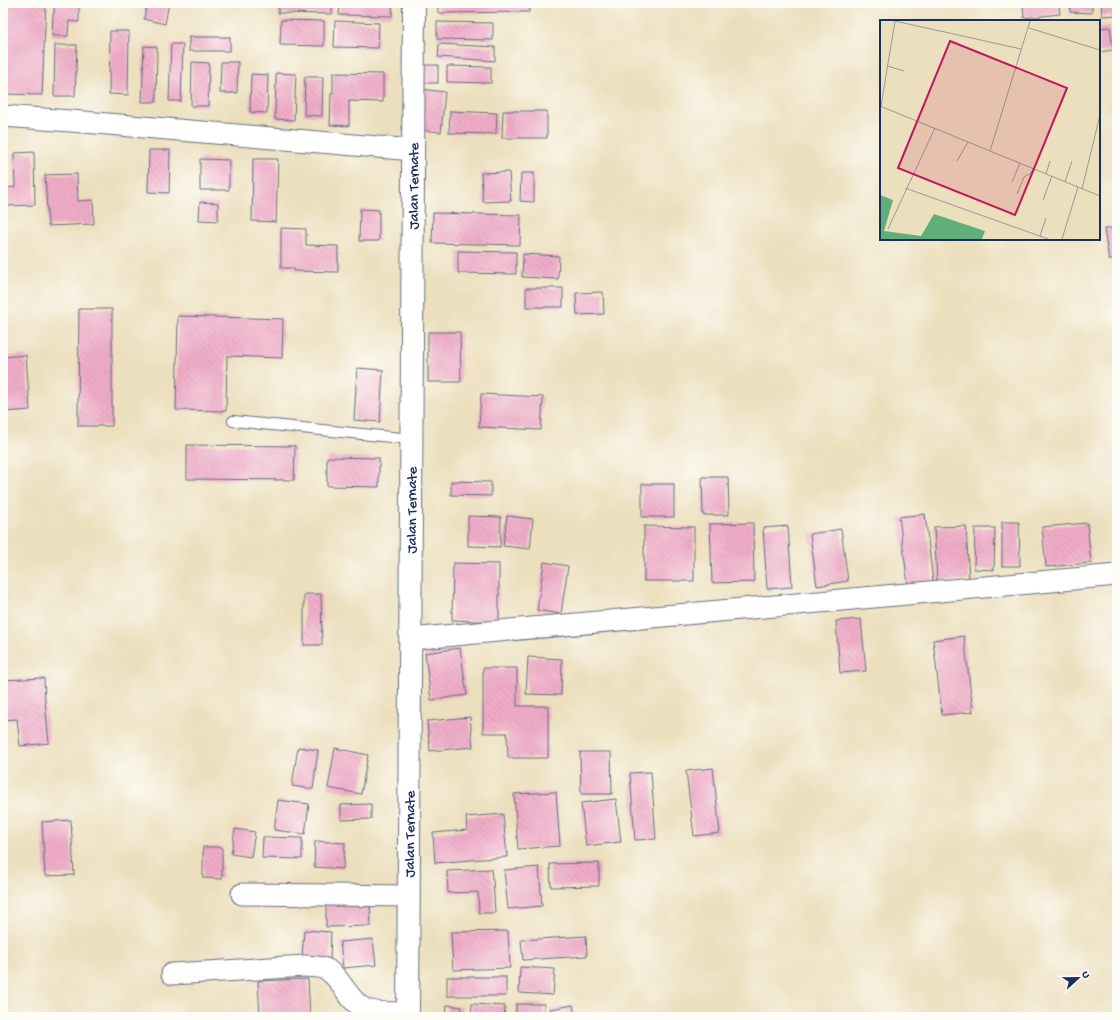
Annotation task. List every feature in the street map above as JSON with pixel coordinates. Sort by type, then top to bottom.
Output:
[{"type":"street","name":"Jalan Ternate","points":[[408,1015],[414,3]]},
{"type":"street","points":[[3,116],[413,150]]},
{"type":"street","points":[[410,639],[1117,575]]},
{"type":"street","points":[[242,894],[409,896]]},
{"type":"street","points":[[172,974],[305,966],[319,967],[328,970],[358,1004],[367,1010],[408,1015]]},
{"type":"lane","points":[[233,421],[411,439]]},
{"type":"building","points":[[3,3],[46,3],[42,95],[3,94]]},
{"type":"building","points":[[54,3],[79,3],[79,22],[69,21],[68,36],[52,36]]},
{"type":"building","points":[[147,3],[169,3],[165,24],[144,19]]},
{"type":"building","points":[[279,3],[332,3],[332,14],[278,13]]},
{"type":"building","points":[[340,3],[393,3],[392,16],[339,15]]},
{"type":"building","points":[[438,3],[529,3],[529,12],[438,13]]},
{"type":"building","points":[[1023,3],[1059,3],[1060,14],[1024,18]]},
{"type":"building","points":[[1070,3],[1092,3],[1092,13],[1070,12]]},
{"type":"building","points":[[1101,3],[1117,3],[1117,15],[1102,16]]},
{"type":"building","points":[[281,20],[324,21],[324,46],[280,45]]},
{"type":"building","points":[[335,21],[379,23],[378,48],[334,47]]},
{"type":"building","points":[[437,22],[493,23],[493,40],[437,39]]},
{"type":"building","points":[[1110,27],[1113,50],[1100,52],[1100,28]]},
{"type":"building","points":[[110,31],[129,31],[128,95],[109,94]]},
{"type":"building","points":[[189,37],[230,37],[230,51],[189,51]]},
{"type":"building","points":[[171,44],[183,44],[181,101],[169,101]]},
{"type":"building","points":[[439,44],[495,47],[495,61],[438,57]]},
{"type":"building","points":[[55,45],[77,45],[75,96],[54,96]]},
{"type":"building","points":[[144,46],[157,47],[156,102],[142,102]]},
{"type":"building","points":[[192,62],[209,63],[208,106],[191,106]]},
{"type":"building","points":[[221,62],[238,62],[237,93],[220,93]]},
{"type":"building","points":[[423,65],[438,65],[438,83],[423,83]]},
{"type":"building","points":[[447,66],[491,67],[491,83],[447,82]]},
{"type":"building","points":[[276,73],[296,74],[294,120],[275,119]]},
{"type":"building","points":[[333,73],[383,74],[383,102],[349,101],[349,126],[330,125],[331,93],[333,94]]},
{"type":"building","points":[[251,74],[268,75],[267,113],[250,112]]},
{"type":"building","points":[[305,77],[323,77],[322,116],[304,115]]},
{"type":"building","points":[[421,89],[445,92],[441,132],[417,130]]},
{"type":"building","points":[[450,111],[497,113],[496,134],[449,133]]},
{"type":"building","points":[[503,111],[547,111],[547,138],[502,138]]},
{"type":"building","points":[[149,150],[170,150],[169,193],[148,192]]},
{"type":"building","points":[[34,152],[35,205],[8,206],[7,188],[15,187],[14,153]]},
{"type":"building","points":[[200,159],[229,160],[229,190],[200,190]]},
{"type":"building","points":[[253,159],[278,159],[276,222],[252,221]]},
{"type":"building","points":[[509,172],[511,201],[483,202],[481,173]]},
{"type":"building","points":[[521,173],[534,173],[534,202],[520,201]]},
{"type":"building","points":[[77,174],[78,201],[93,200],[94,224],[48,226],[45,175]]},
{"type":"building","points":[[1117,198],[1117,215],[1116,215],[1114,199]]},
{"type":"building","points":[[200,202],[218,203],[218,221],[199,220]]},
{"type":"building","points":[[360,209],[379,210],[379,241],[359,241]]},
{"type":"building","points":[[433,213],[521,215],[520,245],[432,243]]},
{"type":"building","points":[[1117,227],[1117,259],[1109,260],[1104,229]]},
{"type":"building","points":[[281,228],[306,229],[306,245],[338,246],[338,272],[294,271],[294,268],[281,268]]},
{"type":"building","points":[[458,251],[516,252],[516,274],[458,273]]},
{"type":"building","points":[[523,254],[559,256],[558,279],[522,277]]},
{"type":"building","points":[[526,288],[563,288],[563,307],[526,307]]},
{"type":"building","points":[[603,292],[604,314],[577,315],[576,293]]},
{"type":"building","points":[[3,301],[5,301],[5,319],[3,319]]},
{"type":"building","points":[[79,309],[112,309],[112,426],[78,426]]},
{"type":"building","points":[[178,316],[283,319],[282,358],[227,356],[226,411],[176,410]]},
{"type":"building","points":[[428,332],[460,332],[461,382],[428,382]]},
{"type":"building","points":[[26,355],[30,410],[3,412],[3,357]]},
{"type":"building","points":[[357,368],[383,370],[380,422],[354,420]]},
{"type":"building","points":[[481,394],[543,397],[541,430],[479,427]]},
{"type":"building","points":[[187,445],[295,446],[294,480],[187,479]]},
{"type":"building","points":[[327,457],[379,458],[379,487],[327,486]]},
{"type":"building","points":[[702,477],[728,477],[729,515],[703,515]]},
{"type":"building","points":[[451,481],[491,482],[491,496],[451,495]]},
{"type":"building","points":[[642,484],[674,484],[674,517],[642,517]]},
{"type":"building","points":[[925,514],[933,582],[908,585],[899,517]]},
{"type":"building","points":[[468,516],[501,517],[500,547],[468,546]]},
{"type":"building","points":[[507,516],[533,519],[530,549],[503,546]]},
{"type":"building","points":[[1002,522],[1019,522],[1020,566],[1002,566]]},
{"type":"building","points":[[753,523],[754,582],[712,583],[710,524]]},
{"type":"building","points":[[1087,523],[1091,563],[1046,567],[1042,527]]},
{"type":"building","points":[[644,526],[694,527],[694,581],[644,581]]},
{"type":"building","points":[[788,526],[792,587],[767,589],[763,528]]},
{"type":"building","points":[[966,526],[969,580],[937,581],[934,527]]},
{"type":"building","points":[[975,528],[995,528],[994,570],[974,569]]},
{"type":"building","points":[[841,529],[848,581],[817,586],[810,534]]},
{"type":"building","points":[[544,562],[568,566],[561,614],[537,610]]},
{"type":"building","points":[[453,563],[499,564],[499,622],[452,620]]},
{"type":"building","points":[[304,594],[321,594],[322,645],[304,645]]},
{"type":"building","points":[[861,619],[866,671],[840,673],[836,621]]},
{"type":"building","points":[[964,636],[973,712],[942,715],[933,640]]},
{"type":"building","points":[[460,648],[467,695],[431,700],[425,653]]},
{"type":"building","points":[[528,657],[562,659],[561,695],[526,694]]},
{"type":"building","points":[[483,668],[517,668],[517,706],[548,706],[548,758],[508,758],[507,733],[483,733]]},
{"type":"building","points":[[44,678],[49,743],[20,746],[17,719],[3,720],[3,680]]},
{"type":"building","points":[[470,717],[473,747],[430,751],[427,721]]},
{"type":"building","points":[[298,747],[318,750],[313,789],[292,786]]},
{"type":"building","points":[[335,748],[368,755],[361,794],[328,788]]},
{"type":"building","points":[[580,752],[611,752],[612,794],[581,794]]},
{"type":"building","points":[[713,768],[720,833],[694,836],[686,771]]},
{"type":"building","points":[[651,772],[656,839],[635,840],[630,773]]},
{"type":"building","points":[[556,792],[560,846],[518,849],[514,794]]},
{"type":"building","points":[[616,799],[621,842],[586,846],[581,803]]},
{"type":"building","points":[[278,800],[309,804],[305,834],[274,830]]},
{"type":"building","points":[[371,804],[371,819],[341,820],[341,805]]},
{"type":"building","points":[[503,814],[507,857],[435,863],[433,833],[467,830],[466,817]]},
{"type":"building","points":[[71,820],[74,875],[45,876],[42,822]]},
{"type":"building","points":[[235,829],[255,832],[251,857],[231,854]]},
{"type":"building","points":[[263,837],[302,838],[302,859],[262,858]]},
{"type":"building","points":[[315,841],[345,843],[343,869],[314,867]]},
{"type":"building","points":[[203,847],[222,847],[222,879],[203,878]]},
{"type":"building","points":[[599,863],[599,886],[551,887],[550,864]]},
{"type":"building","points":[[539,867],[542,906],[508,909],[504,870]]},
{"type":"building","points":[[491,869],[495,913],[479,913],[478,892],[448,893],[447,871]]},
{"type":"building","points":[[370,903],[371,926],[326,927],[326,904]]},
{"type":"building","points":[[304,930],[331,932],[330,961],[302,959]]},
{"type":"building","points":[[508,931],[510,968],[453,970],[451,932]]},
{"type":"building","points":[[586,936],[587,956],[523,960],[521,940]]},
{"type":"building","points":[[373,939],[376,965],[343,968],[340,942]]},
{"type":"building","points":[[520,967],[555,969],[553,995],[519,993]]},
{"type":"building","points":[[447,977],[506,977],[506,996],[447,996]]},
{"type":"building","points":[[308,979],[310,1017],[260,1017],[258,981]]},
{"type":"building","points":[[472,1004],[505,1006],[504,1017],[471,1017]]},
{"type":"building","points":[[516,1004],[544,1004],[544,1017],[516,1017]]},
{"type":"building","points":[[447,1005],[462,1007],[461,1017],[446,1017]]},
{"type":"building","points":[[573,1005],[575,1017],[551,1017],[550,1009]]}]
